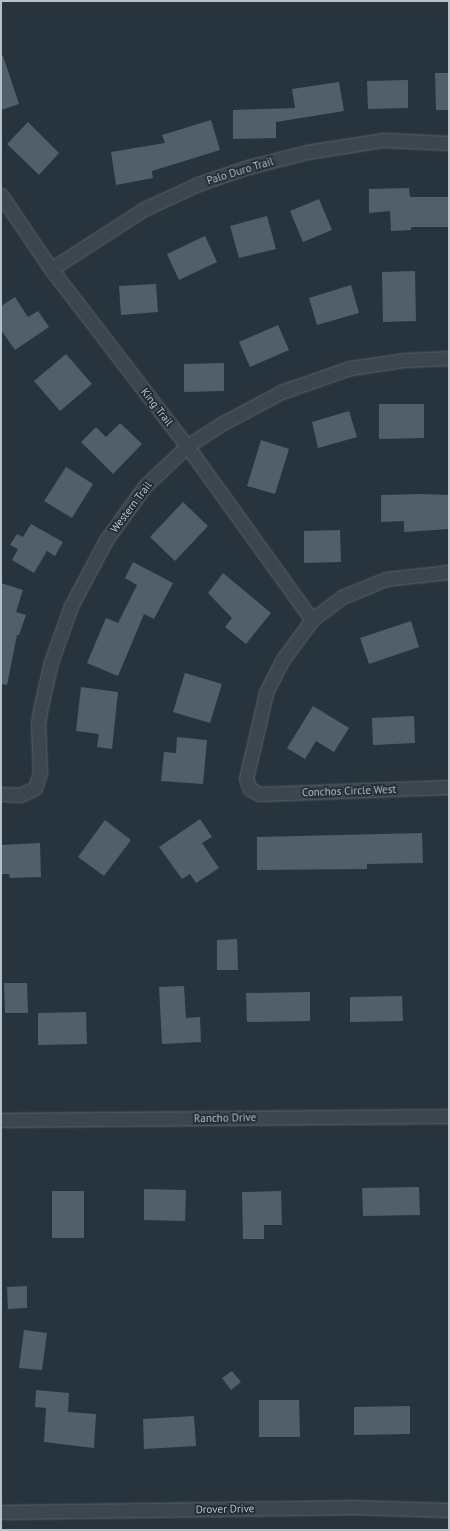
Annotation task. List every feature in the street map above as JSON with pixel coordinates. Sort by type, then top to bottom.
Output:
[{"type":"street","name":"Palo Duro Trail","points":[[51,269],[144,209],[198,184],[248,167],[307,152],[384,140],[449,143]]},
{"type":"street","name":"King Trail","points":[[1,195],[51,269],[187,446],[312,620]]},
{"type":"street","name":"Western Trail","points":[[1,794],[20,795],[35,788],[40,773],[38,724],[51,662],[71,606],[106,540],[145,486],[187,446],[223,423],[281,392],[323,376],[350,368],[405,360],[449,358]]},
{"type":"street","points":[[312,620],[342,597],[386,579],[449,572]]},
{"type":"street","name":"Conchos Circle West","points":[[312,620],[283,659],[266,693],[248,767],[246,779],[250,789],[259,794],[449,787]]},
{"type":"street","name":"Rancho Drive","points":[[1,1120],[449,1116]]},
{"type":"street","name":"Drover Drive","points":[[1,1512],[350,1507],[449,1510]]},
{"type":"building","points":[[1,56],[3,56],[19,104],[1,110]]},
{"type":"building","points":[[435,73],[449,73],[449,110],[436,110]]},
{"type":"building","points":[[408,80],[408,108],[368,109],[367,81]]},
{"type":"building","points":[[339,82],[344,111],[276,122],[276,138],[233,139],[233,110],[295,108],[292,89]]},
{"type":"building","points":[[211,120],[220,150],[152,171],[153,178],[116,185],[111,152],[165,143],[162,135]]},
{"type":"building","points":[[28,122],[59,153],[39,175],[7,144]]},
{"type":"building","points":[[409,188],[410,197],[449,197],[449,227],[411,227],[411,230],[391,231],[390,211],[369,213],[369,189]]},
{"type":"building","points":[[319,199],[332,230],[303,242],[290,211]]},
{"type":"building","points":[[267,216],[276,249],[239,258],[230,226]]},
{"type":"building","points":[[205,236],[217,262],[179,280],[167,254]]},
{"type":"building","points":[[415,271],[416,321],[383,322],[382,272]]},
{"type":"building","points":[[156,284],[158,312],[121,315],[119,286]]},
{"type":"building","points":[[351,285],[359,313],[317,325],[309,298]]},
{"type":"building","points":[[15,297],[28,317],[38,311],[49,327],[15,350],[1,330],[1,306]]},
{"type":"building","points":[[278,325],[289,350],[250,367],[239,342]]},
{"type":"building","points":[[66,354],[92,384],[60,411],[34,381]]},
{"type":"building","points":[[224,363],[224,391],[184,392],[184,364]]},
{"type":"building","points":[[379,404],[424,404],[424,438],[379,439]]},
{"type":"building","points":[[349,411],[357,437],[318,448],[312,422]]},
{"type":"building","points":[[120,423],[142,444],[113,474],[81,442],[96,427],[106,437]]},
{"type":"building","points":[[261,440],[289,449],[275,494],[247,486]]},
{"type":"building","points":[[66,467],[93,484],[72,518],[44,501]]},
{"type":"building","points":[[381,495],[449,495],[449,529],[404,532],[404,521],[381,522]]},
{"type":"building","points":[[183,502],[208,526],[175,561],[150,537]]},
{"type":"building","points":[[31,524],[63,542],[55,556],[47,551],[34,573],[12,560],[18,549],[10,545],[17,534],[23,537]]},
{"type":"building","points":[[340,530],[341,562],[304,563],[304,531]]},
{"type":"building","points":[[133,562],[173,583],[154,619],[144,614],[118,676],[87,663],[106,618],[118,623],[137,585],[125,578]]},
{"type":"building","points":[[223,573],[271,613],[246,644],[225,627],[232,618],[208,593]]},
{"type":"building","points":[[1,583],[23,590],[16,612],[26,615],[19,635],[17,635],[7,685],[1,684]]},
{"type":"building","points":[[411,621],[419,647],[369,664],[360,638]]},
{"type":"building","points":[[185,673],[222,684],[210,723],[173,712]]},
{"type":"building","points":[[81,687],[118,692],[112,749],[97,747],[99,734],[76,731]]},
{"type":"building","points":[[313,706],[349,728],[334,752],[316,741],[305,759],[287,748]]},
{"type":"building","points":[[414,716],[415,743],[373,745],[372,718]]},
{"type":"building","points":[[177,737],[207,740],[203,784],[161,781],[164,752],[176,753]]},
{"type":"building","points":[[200,819],[212,837],[202,843],[219,868],[196,883],[190,874],[182,879],[159,847]]},
{"type":"building","points":[[105,820],[131,840],[104,876],[78,857]]},
{"type":"building","points":[[422,833],[423,863],[367,864],[367,869],[257,870],[257,837]]},
{"type":"building","points":[[40,843],[41,877],[10,878],[9,874],[1,874],[1,845]]},
{"type":"building","points":[[237,939],[238,970],[217,970],[217,940]]},
{"type":"building","points":[[4,983],[27,983],[28,1013],[5,1013]]},
{"type":"building","points":[[184,986],[186,1018],[200,1017],[201,1042],[162,1044],[159,987]]},
{"type":"building","points":[[310,992],[310,1021],[247,1022],[246,993]]},
{"type":"building","points":[[402,996],[403,1021],[350,1022],[350,997]]},
{"type":"building","points":[[86,1012],[87,1044],[38,1045],[38,1013]]},
{"type":"building","points":[[419,1187],[420,1215],[363,1216],[362,1188]]},
{"type":"building","points":[[144,1189],[186,1190],[185,1221],[144,1220]]},
{"type":"building","points":[[52,1191],[84,1191],[84,1238],[52,1238]]},
{"type":"building","points":[[281,1191],[282,1225],[264,1225],[264,1239],[243,1239],[242,1192]]},
{"type":"building","points":[[27,1286],[27,1308],[8,1309],[7,1287]]},
{"type":"building","points":[[24,1330],[47,1333],[42,1370],[19,1368]]},
{"type":"building","points":[[232,1371],[241,1382],[231,1390],[222,1378]]},
{"type":"building","points":[[36,1390],[69,1393],[68,1412],[96,1414],[94,1448],[44,1442],[46,1408],[35,1407]]},
{"type":"building","points":[[259,1400],[299,1400],[300,1437],[259,1437]]},
{"type":"building","points":[[410,1406],[410,1434],[354,1435],[354,1407]]},
{"type":"building","points":[[194,1416],[196,1446],[144,1449],[143,1419]]}]
